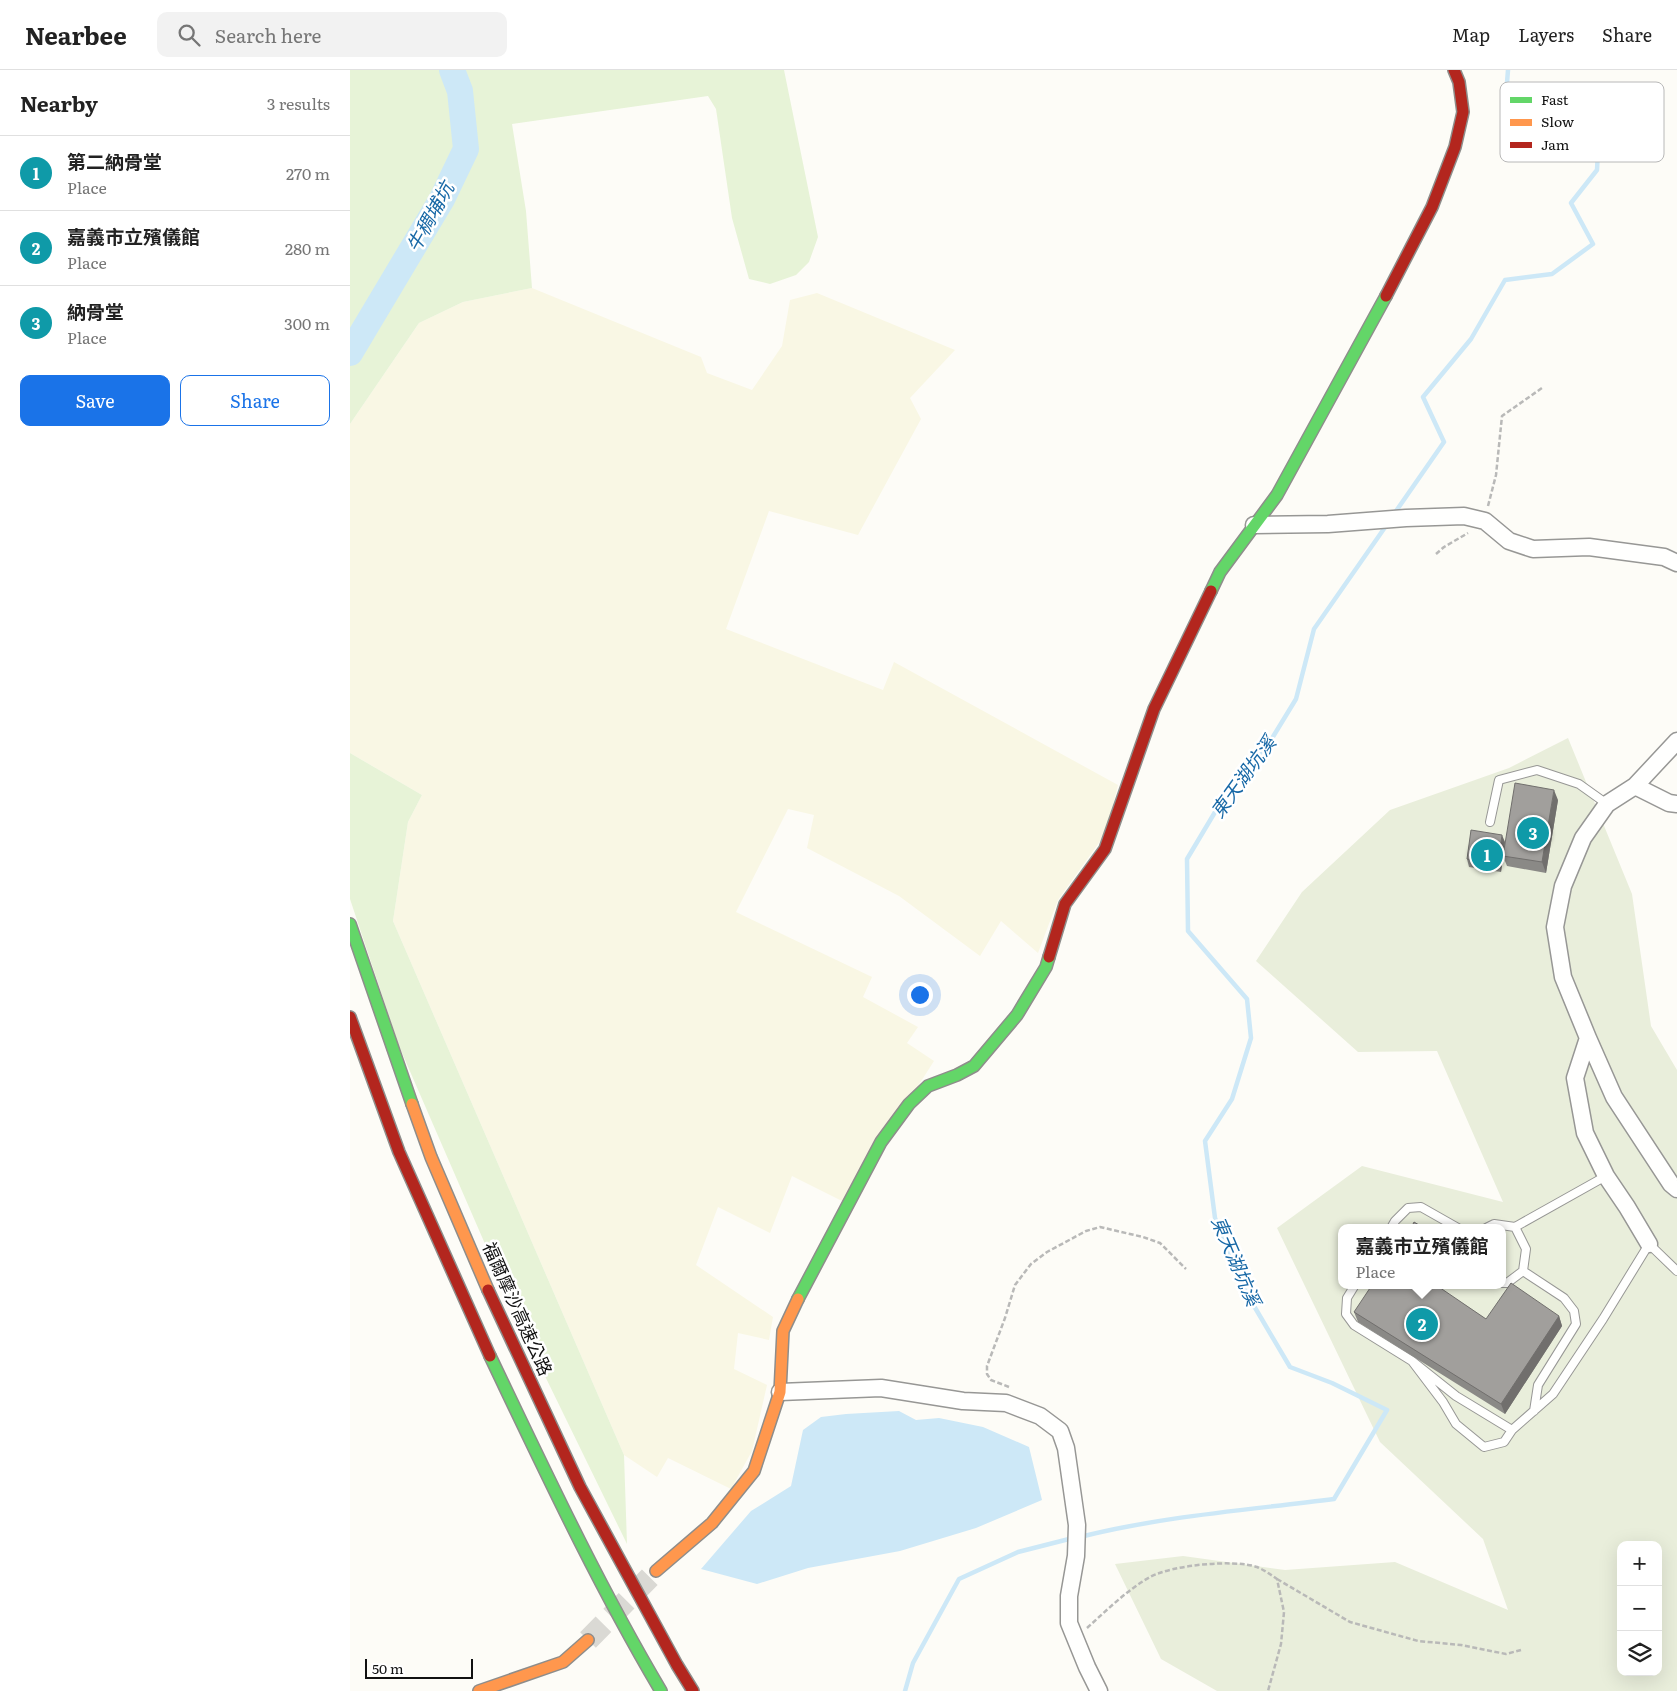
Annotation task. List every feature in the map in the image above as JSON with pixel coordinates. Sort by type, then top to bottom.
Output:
[{"type":"main road","points":[[656,1571],[712,1523],[754,1471],[780,1392],[783,1331],[812,1271],[881,1142],[909,1104],[928,1086],[974,1066],[1016,1015],[1046,967],[1065,904],[1105,850],[1154,709],[1220,572],[1276,495],[1405,262],[1432,208],[1455,147],[1463,112],[1459,82],[1454,70]]},
{"type":"main road","name":"福爾摩沙高速公路","points":[[350,924],[396,1062],[431,1157],[498,1312],[580,1488],[693,1691]]},
{"type":"main road","points":[[350,1017],[399,1152],[472,1319],[560,1504],[633,1644],[661,1691]]},
{"type":"main road","points":[[479,1691],[563,1662],[588,1640]]},
{"type":"street","points":[[1254,525],[1328,524],[1464,516],[1485,521],[1509,540],[1533,549],[1589,547],[1664,557],[1677,563]]},
{"type":"street","points":[[1677,741],[1635,786],[1607,804],[1582,838],[1563,886],[1555,927],[1563,977],[1614,1097],[1671,1184],[1677,1189]]},
{"type":"street","points":[[1635,786],[1669,803],[1677,804]]},
{"type":"street","points":[[1588,1038],[1575,1078],[1585,1133],[1606,1176],[1627,1207],[1648,1244]]},
{"type":"street","points":[[780,1392],[882,1388],[963,1401],[1006,1403],[1040,1416],[1060,1431],[1066,1448],[1077,1525],[1076,1556],[1069,1596],[1069,1623],[1087,1667],[1100,1691]]},
{"type":"lane","points":[[1490,822],[1499,780],[1537,770],[1578,784],[1607,804]]},
{"type":"lane","points":[[1506,1226],[1515,1227],[1606,1176]]},
{"type":"lane","points":[[1393,1224],[1408,1208],[1421,1207],[1451,1224]]},
{"type":"lane","points":[[1506,1283],[1523,1271],[1526,1249],[1515,1227]]},
{"type":"lane","points":[[1412,1361],[1443,1402],[1456,1424],[1484,1447],[1504,1442],[1512,1430],[1553,1394],[1603,1319],[1648,1244],[1677,1271]]},
{"type":"lane","points":[[1523,1271],[1564,1298],[1574,1311],[1576,1324],[1538,1385],[1534,1411]]},
{"type":"lane","points":[[1353,1289],[1347,1298],[1346,1314],[1354,1325],[1412,1361],[1456,1396],[1512,1430]]},
{"type":"path","points":[[1436,554],[1444,546],[1485,521],[1496,475],[1502,416],[1542,388]]},
{"type":"path","points":[[1009,1388],[991,1380],[987,1374],[987,1366],[1015,1285],[1031,1264],[1047,1252],[1086,1231],[1100,1227],[1160,1243],[1186,1269]]},
{"type":"path","points":[[1075,1639],[1129,1590],[1152,1576],[1171,1570],[1220,1563],[1256,1566],[1350,1622],[1418,1641],[1461,1645],[1506,1654],[1521,1650]]},
{"type":"path","points":[[1268,1691],[1281,1644],[1284,1612],[1277,1579]]},
{"type":"shaded area","points":[[532,288],[701,357],[707,373],[752,390],[782,346],[790,300],[817,293],[955,350],[910,398],[921,419],[858,535],[769,511],[726,629],[883,690],[894,662],[1118,785],[1106,833],[1058,900],[1038,953],[1001,921],[980,956],[899,896],[807,848],[814,815],[788,809],[736,912],[872,977],[863,997],[918,1027],[907,1043],[934,1061],[844,1202],[792,1176],[770,1233],[718,1207],[696,1265],[773,1317],[769,1340],[738,1333],[734,1369],[767,1385],[752,1451],[731,1489],[668,1458],[657,1477],[624,1455],[393,921],[408,822],[422,795],[350,753],[350,424],[419,323],[463,302]]},
{"type":"green space","points":[[350,70],[784,70],[818,237],[809,262],[796,275],[770,284],[749,279],[732,218],[716,109],[708,96],[512,124],[526,211],[532,288],[463,302],[419,323],[350,424]]},
{"type":"green space","points":[[1568,738],[1632,894],[1651,1026],[1677,1070],[1677,1691],[1217,1691],[1161,1659],[1115,1564],[1183,1556],[1285,1570],[1395,1562],[1508,1610],[1483,1539],[1380,1442],[1277,1228],[1362,1166],[1503,1202],[1437,1051],[1358,1052],[1256,961],[1302,892],[1390,810],[1509,768]]},
{"type":"green space","points":[[350,753],[422,795],[408,822],[393,921],[624,1455],[627,1544],[522,1329],[399,1046],[350,899]]},
{"type":"water","points":[[899,1411],[916,1420],[939,1418],[983,1427],[1029,1447],[1042,1500],[976,1528],[900,1551],[808,1568],[757,1584],[701,1569],[751,1511],[791,1486],[803,1430],[821,1417]]},
{"type":"building","points":[[1515,783],[1554,790],[1542,862],[1503,856]]},
{"type":"building","points":[[1471,830],[1502,835],[1498,864],[1467,859]]},
{"type":"building","points":[[1511,1283],[1559,1316],[1501,1404],[1354,1312],[1369,1289],[1442,1289],[1486,1319]]},
{"type":"waterway","name":"牛稠埔坑","points":[[350,353],[442,199],[466,149],[460,91],[452,70]]},
{"type":"waterway","name":"東天湖坑溪","points":[[1507,82],[1508,70]]},
{"type":"waterway","name":"東天湖坑溪","points":[[1394,514],[1444,442],[1423,397],[1471,339],[1505,280],[1552,274],[1593,244],[1571,203],[1597,170],[1597,162]]},
{"type":"waterway","name":"東天湖坑溪","points":[[1080,1537],[1174,1519],[1334,1499],[1387,1410],[1332,1383],[1290,1367],[1244,1289],[1215,1218],[1205,1141],[1232,1099],[1251,1038],[1247,999],[1188,931],[1187,859],[1227,792],[1271,740],[1296,699],[1314,629],[1388,523]]},
{"type":"waterway","name":"東天湖坑溪","points":[[905,1691],[913,1663],[959,1579],[1018,1552],[1073,1538]]},
{"type":"tunnel","points":[[588,1640],[656,1571]]},
{"type":"traffic: fast","points":[[1211,591],[1220,572],[1277,495],[1386,296]]},
{"type":"traffic: fast","points":[[350,924],[412,1104]]},
{"type":"traffic: fast","points":[[798,1299],[881,1142],[909,1104],[928,1086],[974,1066],[1017,1015],[1046,967],[1049,957]]},
{"type":"traffic: fast","points":[[490,1356],[593,1567],[661,1691]]},
{"type":"traffic: slow","points":[[412,1104],[431,1157],[488,1290]]},
{"type":"traffic: slow","points":[[656,1571],[712,1523],[754,1471],[780,1392],[783,1331],[798,1299]]},
{"type":"traffic: slow","points":[[479,1691],[563,1662],[588,1640]]},
{"type":"traffic: jam","points":[[1386,296],[1432,207],[1455,147],[1463,112],[1459,82],[1454,70]]},
{"type":"traffic: jam","points":[[1049,957],[1065,904],[1105,849],[1154,709],[1211,591]]},
{"type":"traffic: jam","points":[[350,1017],[399,1152],[490,1356]]},
{"type":"traffic: jam","points":[[488,1290],[580,1487],[693,1691]]},
{"type":"place","name":"納骨堂","points":[[1533,833]]},
{"type":"place","name":"第二納骨堂","points":[[1487,855]]},
{"type":"place","name":"嘉義市立殯儀館","points":[[1422,1324]]}]
